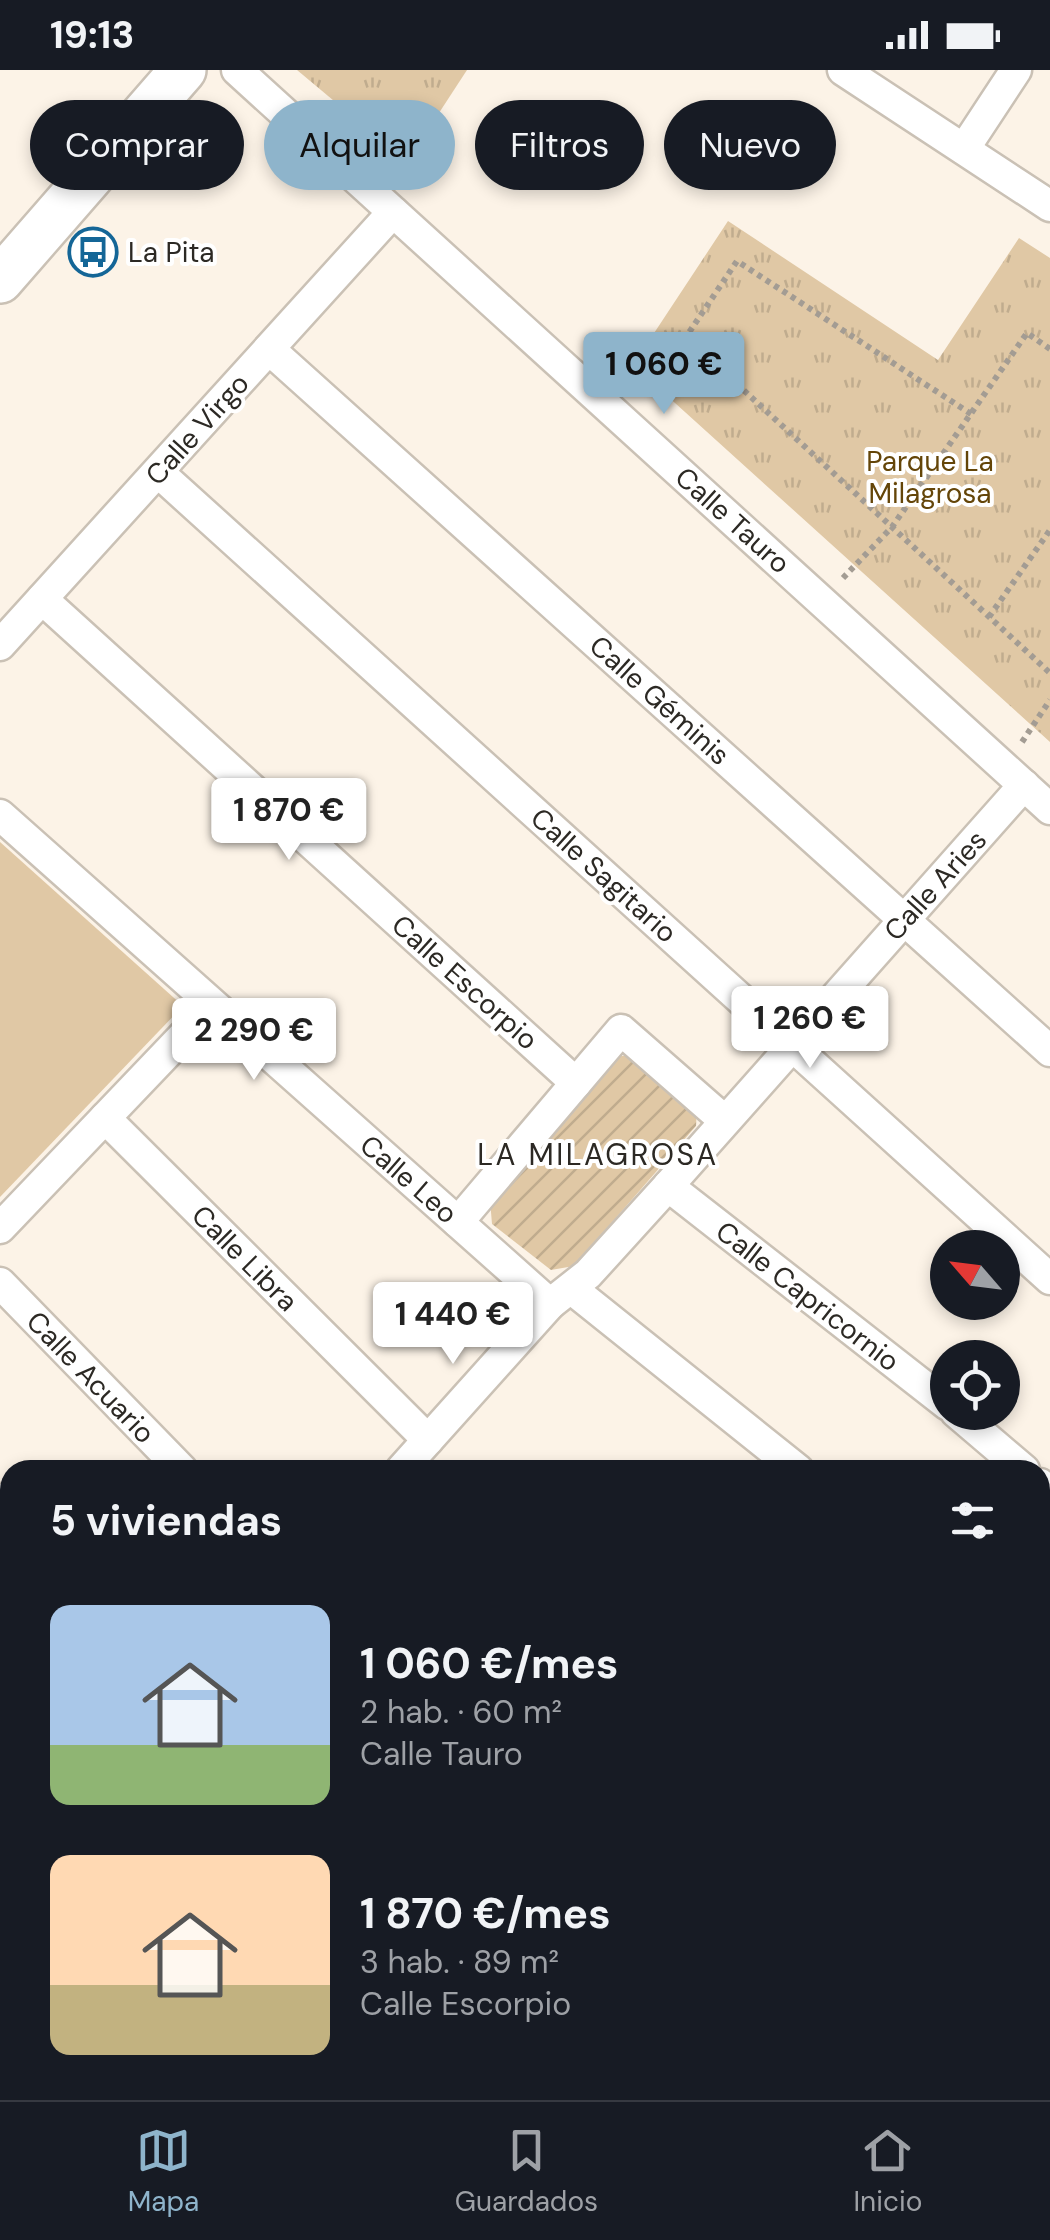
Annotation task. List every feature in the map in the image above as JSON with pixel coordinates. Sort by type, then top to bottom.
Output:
[{"type":"street","points":[[0,280],[183,70]]},
{"type":"street","name":"Calle Tauro","points":[[237,70],[1050,809]]},
{"type":"street","points":[[843,70],[1050,206]]},
{"type":"street","points":[[964,149],[1016,70]]},
{"type":"street","name":"Calle Virgo","points":[[0,646],[393,212]]},
{"type":"street","name":"Calle Géminis","points":[[270,348],[1050,1051]]},
{"type":"street","name":"Calle Sagitario","points":[[158,472],[1050,1278]]},
{"type":"street","name":"Calle Escorpio","points":[[42,599],[576,1083]]},
{"type":"street","name":"Calle Aries","points":[[416,1460],[561,1297],[668,1186],[904,920],[1014,777]]},
{"type":"street","name":"Calle Leo","points":[[0,815],[458,1222],[784,1460]]},
{"type":"street","points":[[0,1228],[212,1006]]},
{"type":"street","points":[[458,1222],[620,1030],[725,1120]]},
{"type":"street","name":"Calle Libra","points":[[105,1118],[416,1460]]},
{"type":"street","name":"Calle Capricornio","points":[[668,1186],[930,1391]]},
{"type":"street","name":"Calle Acuario","points":[[0,1283],[172,1460]]},
{"type":"street","points":[[977,1430],[1012,1460]]},
{"type":"path","points":[[970,414],[736,261],[686,338],[1050,674]]},
{"type":"path","points":[[821,601],[892,527],[1028,333],[1050,349]]},
{"type":"path","points":[[989,617],[1050,530]]},
{"type":"path","points":[[1014,777],[1050,700]]},
{"type":"green space","points":[[297,70],[467,70],[447,100],[333,100]]},
{"type":"green space","name":"Parque La Milagrosa","points":[[728,221],[938,360],[1019,238],[1050,258],[1050,742],[633,365]]},
{"type":"green space","points":[[0,842],[183,1006],[0,1197]]},
{"type":"green space","points":[[636,1054],[697,1107],[696,1126],[574,1266],[551,1270],[492,1224],[490,1200],[615,1057]]},
{"type":"place","name":"La Pita","points":[[93,252]]},
{"type":"district","name":"LA MILAGROSA","points":[[598,1155]]}]
